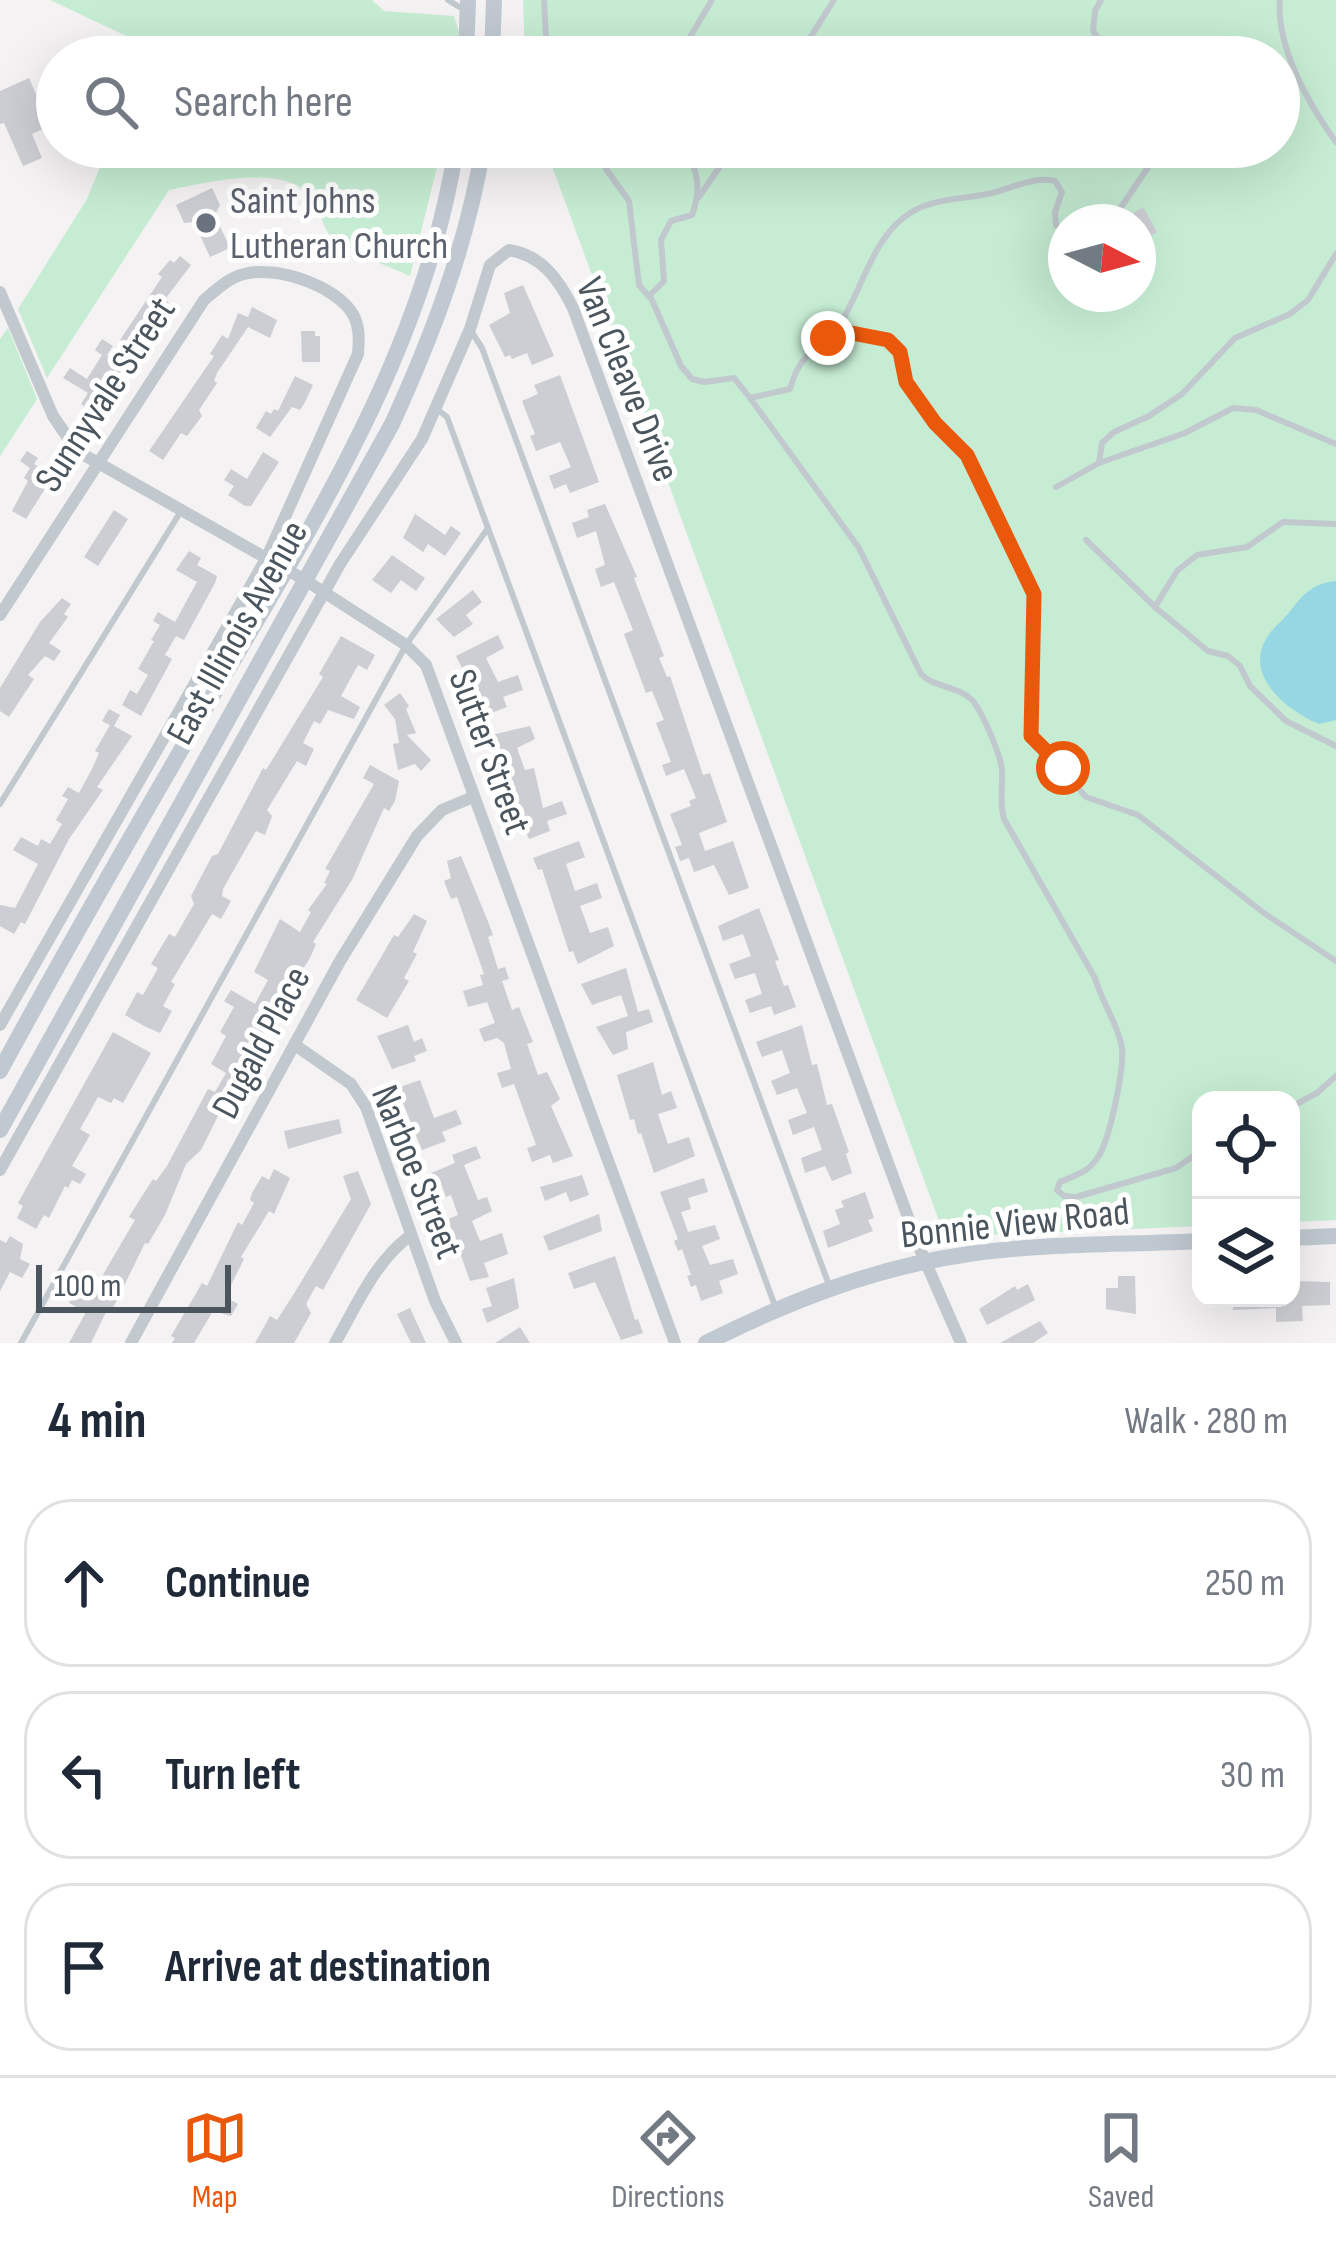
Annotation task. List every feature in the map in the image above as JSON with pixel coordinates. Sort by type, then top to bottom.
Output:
[{"type":"main road","points":[[493,36],[494,0]]},
{"type":"main road","points":[[467,36],[469,6]]},
{"type":"main road","name":"East Illinois Avenue","points":[[0,1071],[287,569],[373,407],[429,262],[451,168]]},
{"type":"main road","name":"East Illinois Avenue","points":[[0,1130],[366,475],[419,365],[459,256],[478,168]]},
{"type":"main road","points":[[45,987],[71,1001]]},
{"type":"main road","points":[[1300,1238],[1336,1236]]},
{"type":"main road","name":"Bonnie View Road","points":[[706,1343],[830,1288],[924,1262],[1030,1249],[1192,1241]]},
{"type":"street","name":"Van Cleave Drive","points":[[0,1171],[340,564],[404,471],[470,329],[490,265],[509,250],[521,252],[551,272],[572,308],[924,1262],[961,1343]]},
{"type":"street","name":"Sunnyvale Street","points":[[0,615],[204,300],[242,274],[267,271],[293,275],[339,299],[353,314],[360,334],[358,354],[267,557],[0,1025]]},
{"type":"street","name":"Sutter Street","points":[[0,292],[52,416],[77,451],[325,592],[406,645],[427,665],[675,1343]]},
{"type":"street","name":"Dugald Place","points":[[131,1343],[340,961],[427,821],[473,797]]},
{"type":"street","name":"Narboe Street","points":[[295,1045],[351,1084],[366,1107],[435,1300],[456,1343]]},
{"type":"street","points":[[335,1343],[379,1268],[411,1235]]},
{"type":"lane","points":[[448,0],[469,6]]},
{"type":"lane","points":[[544,0],[546,36]]},
{"type":"lane","points":[[691,36],[712,0]]},
{"type":"lane","points":[[811,36],[834,0]]},
{"type":"lane","points":[[1097,36],[1095,11],[1101,0]]},
{"type":"lane","points":[[1280,0],[1278,19],[1285,36]]},
{"type":"lane","points":[[1300,76],[1303,97],[1336,142]]},
{"type":"lane","points":[[605,168],[628,201],[637,275],[681,366],[692,379],[704,382],[734,378],[859,548],[920,674],[975,702],[1000,758],[999,802],[1004,819],[1095,978],[1103,1007],[1116,1028],[1120,1061],[1101,1154],[1088,1170],[1060,1182],[1057,1190],[1076,1197],[1176,1168],[1192,1156]]},
{"type":"lane","points":[[693,168],[698,200]]},
{"type":"lane","points":[[649,296],[664,281],[661,240],[671,221],[692,214],[719,168]]},
{"type":"lane","points":[[1123,204],[1148,168]]},
{"type":"lane","points":[[750,398],[790,389],[795,371],[811,349],[836,330],[868,268],[910,212],[1041,178],[1055,181],[1062,192],[1058,204]]},
{"type":"lane","points":[[1099,463],[1102,443],[1114,432],[1182,394],[1235,338],[1290,314],[1308,300],[1336,254]]},
{"type":"lane","points":[[470,329],[482,348],[830,1288]]},
{"type":"lane","points":[[836,330],[888,340],[900,352],[906,382],[935,423],[967,455],[1034,594],[1031,736],[1085,797],[1138,814],[1264,913],[1336,961]]},
{"type":"lane","points":[[1056,487],[1099,463],[1185,433],[1233,408],[1256,410],[1336,444]]},
{"type":"lane","points":[[436,409],[447,417],[776,1310]]},
{"type":"lane","points":[[0,804],[181,511]]},
{"type":"lane","points":[[1155,607],[1177,571],[1197,555],[1247,548],[1283,522],[1336,524]]},
{"type":"lane","points":[[21,1343],[406,645],[488,527]]},
{"type":"lane","points":[[1086,540],[1208,651],[1228,656],[1240,666],[1266,705],[1286,721],[1336,746]]},
{"type":"lane","points":[[1300,1103],[1336,1076]]},
{"type":"green space","points":[[50,0],[372,0],[384,11],[454,16],[459,32],[459,36],[126,36]]},
{"type":"green space","points":[[523,0],[1336,0],[1336,1220],[1300,1222],[1300,1091],[1192,1091],[1192,1226],[945,1237],[553,168],[1300,168],[1300,36],[524,36]]},
{"type":"green space","points":[[100,168],[437,168],[410,276],[334,239],[313,198],[284,181],[244,178],[169,190],[47,378],[18,309],[87,199]]},
{"type":"green space","points":[[8,328],[37,399],[0,456],[0,339]]},
{"type":"water","points":[[1336,581],[1336,720],[1319,724],[1273,691],[1265,679],[1261,653],[1269,635],[1305,594]]},
{"type":"building","points":[[29,78],[36,94],[36,132],[32,134],[36,161],[23,166],[4,123],[0,124],[0,91]]},
{"type":"building","name":"Saint Johns Lutheran Church","points":[[212,188],[220,205],[215,215],[230,248],[210,257],[194,222],[184,223],[176,205]]},
{"type":"building","points":[[180,256],[191,265],[166,298],[169,305],[134,349],[120,340],[162,277],[158,274]]},
{"type":"building","points":[[523,285],[554,356],[532,365],[527,353],[505,357],[489,325],[510,313],[504,293]]},
{"type":"building","points":[[252,307],[277,320],[270,338],[248,327],[217,373],[217,383],[199,410],[202,416],[187,436],[181,433],[163,460],[149,451],[214,356],[210,354],[222,335],[228,339],[238,313],[248,317]]},
{"type":"building","points":[[301,331],[320,336],[320,362],[302,362]]},
{"type":"building","points":[[102,339],[113,346],[107,355],[124,366],[95,413],[81,404],[88,393],[63,378],[70,368],[87,379],[102,355],[95,350]]},
{"type":"building","points":[[560,375],[599,482],[570,493],[566,484],[554,489],[549,476],[571,467],[560,442],[536,451],[530,436],[535,434],[522,401],[538,394],[534,385]]},
{"type":"building","points":[[295,376],[313,385],[300,410],[292,407],[270,437],[256,428],[266,411],[278,411]]},
{"type":"building","points":[[27,451],[38,458],[34,464],[53,476],[26,519],[12,511],[28,481],[24,478],[30,468],[20,461]]},
{"type":"building","points":[[263,452],[279,462],[251,506],[245,506],[228,495],[234,486],[224,480],[231,469],[247,479]]},
{"type":"building","points":[[605,504],[637,577],[664,656],[659,658],[670,676],[703,775],[710,773],[727,822],[699,833],[705,851],[733,841],[749,888],[729,895],[714,865],[694,872],[689,858],[680,861],[675,847],[682,845],[670,814],[691,806],[689,801],[696,798],[684,769],[666,776],[662,765],[671,762],[656,723],[664,720],[652,691],[646,693],[624,634],[633,630],[614,582],[601,587],[595,569],[605,565],[596,531],[577,538],[572,523],[589,517],[587,510]]},
{"type":"building","points":[[114,510],[128,519],[98,566],[84,557]]},
{"type":"building","points":[[415,514],[445,535],[451,526],[461,533],[445,556],[428,544],[423,552],[403,538]]},
{"type":"building","points":[[189,551],[201,558],[197,565],[217,576],[215,583],[184,640],[176,636],[165,655],[172,659],[141,716],[122,705],[130,690],[137,694],[148,675],[138,669],[160,625],[153,621],[158,612],[175,622],[197,582],[176,570]]},
{"type":"building","points":[[392,555],[425,578],[416,591],[401,580],[391,593],[372,580]]},
{"type":"building","points":[[473,590],[482,602],[466,615],[473,624],[454,637],[436,619]]},
{"type":"building","points":[[62,598],[71,604],[64,614],[68,617],[49,643],[61,651],[54,661],[45,656],[28,675],[34,679],[9,717],[0,711],[0,688],[40,622]]},
{"type":"building","points":[[498,635],[504,648],[486,658],[498,682],[518,675],[523,690],[503,697],[507,707],[486,715],[472,676],[467,678],[456,656]]},
{"type":"building","points":[[341,636],[375,655],[367,670],[358,665],[341,696],[360,707],[354,719],[328,710],[320,724],[314,721],[303,743],[314,749],[306,766],[297,761],[267,810],[272,816],[265,835],[256,831],[223,889],[222,896],[231,901],[221,919],[212,914],[171,982],[175,984],[163,1006],[172,1011],[160,1033],[144,1026],[125,1015],[137,992],[143,995],[158,968],[151,964],[169,934],[175,937],[212,856],[218,854],[263,768],[266,770],[323,677],[319,674]]},
{"type":"building","points":[[400,693],[416,733],[407,735],[431,760],[421,771],[415,764],[398,770],[395,719],[384,705]]},
{"type":"building","points":[[109,709],[120,715],[114,726],[132,736],[97,787],[103,790],[69,839],[25,924],[21,922],[14,934],[0,926],[0,905],[15,908],[38,864],[13,850],[21,837],[38,846],[41,839],[50,844],[62,824],[56,820],[68,799],[62,796],[68,787],[79,793],[93,767],[99,753],[95,751],[110,725],[102,721]]},
{"type":"building","points":[[530,726],[535,739],[517,748],[525,770],[534,768],[543,808],[562,801],[567,814],[547,821],[550,831],[529,839],[513,811],[505,774],[487,736]]},
{"type":"building","points":[[370,765],[399,781],[395,801],[389,811],[384,808],[352,880],[313,942],[310,958],[246,1060],[201,1150],[186,1164],[165,1215],[145,1243],[114,1306],[106,1312],[91,1343],[69,1343],[86,1312],[69,1303],[79,1285],[88,1290],[93,1280],[98,1283],[135,1220],[129,1217],[167,1166],[208,1089],[215,1092],[226,1073],[211,1064],[226,1036],[220,1032],[234,1007],[224,1001],[231,990],[255,1004],[268,980],[254,972],[280,919],[300,932],[308,910],[327,884],[330,871],[325,869],[374,784],[363,778]]},
{"type":"building","points":[[579,841],[585,857],[566,864],[575,891],[597,883],[602,898],[580,906],[590,933],[608,927],[614,946],[578,964],[573,951],[569,952],[542,869],[538,870],[533,858]]},
{"type":"building","points":[[461,856],[493,935],[488,937],[498,969],[505,967],[509,979],[502,981],[512,1010],[519,1007],[533,1042],[527,1044],[538,1075],[547,1072],[560,1099],[551,1106],[573,1156],[553,1163],[550,1155],[532,1162],[527,1148],[536,1145],[514,1084],[502,1088],[497,1073],[511,1069],[504,1043],[497,1038],[484,1042],[479,1029],[495,1023],[487,1002],[468,1007],[463,991],[483,985],[480,975],[484,974],[457,897],[451,899],[444,881],[451,878],[447,861]]},
{"type":"building","points":[[759,908],[784,986],[788,985],[796,1007],[774,1015],[771,1006],[750,1013],[745,1000],[762,994],[755,973],[735,979],[729,964],[751,956],[743,934],[723,941],[718,926]]},
{"type":"building","points":[[414,914],[427,921],[404,978],[409,981],[387,1018],[356,1000],[394,935],[398,937]]},
{"type":"building","points":[[626,968],[638,1012],[649,1009],[653,1022],[626,1032],[628,1049],[613,1055],[596,1027],[628,1016],[621,995],[592,1005],[581,984]]},
{"type":"building","points":[[408,1025],[414,1042],[422,1038],[427,1051],[414,1056],[416,1061],[392,1069],[377,1036]]},
{"type":"building","points":[[802,1025],[812,1065],[817,1064],[827,1105],[832,1104],[849,1152],[852,1173],[832,1181],[825,1166],[805,1173],[801,1158],[822,1150],[814,1127],[793,1135],[788,1120],[807,1113],[797,1088],[777,1095],[771,1081],[790,1073],[782,1050],[762,1057],[756,1042]]},
{"type":"building","points":[[113,1032],[151,1053],[123,1103],[98,1097],[80,1129],[90,1135],[72,1166],[86,1174],[80,1184],[72,1180],[65,1186],[49,1218],[44,1215],[36,1229],[17,1218],[23,1206],[18,1203]]},
{"type":"building","points":[[653,1062],[662,1095],[671,1091],[677,1108],[658,1114],[668,1144],[689,1137],[695,1156],[654,1173],[641,1133],[634,1119],[630,1120],[617,1075]]},
{"type":"building","points":[[420,1080],[434,1118],[456,1110],[462,1124],[442,1132],[446,1141],[422,1150],[397,1088]]},
{"type":"building","points":[[339,1119],[342,1133],[288,1149],[284,1131]]},
{"type":"building","points":[[476,1146],[481,1158],[464,1165],[478,1200],[487,1197],[492,1211],[472,1221],[480,1241],[502,1233],[508,1254],[484,1263],[489,1277],[470,1281],[448,1219],[458,1215],[451,1195],[446,1197],[442,1186],[433,1185],[429,1174],[455,1163],[452,1155]]},
{"type":"building","points":[[274,1169],[290,1178],[274,1214],[269,1211],[241,1257],[225,1297],[238,1304],[231,1316],[213,1311],[194,1343],[172,1343],[175,1338],[171,1336],[202,1283],[207,1286],[238,1222],[242,1225],[254,1203],[252,1193],[262,1176],[269,1180]]},
{"type":"building","points":[[358,1171],[371,1204],[323,1290],[316,1286],[306,1304],[311,1313],[294,1343],[255,1343],[270,1316],[277,1320],[351,1199],[343,1176]]},
{"type":"building","points":[[582,1175],[589,1195],[570,1202],[566,1192],[545,1201],[540,1187]]},
{"type":"building","points":[[704,1178],[708,1192],[688,1198],[691,1209],[681,1212],[688,1232],[715,1225],[720,1239],[702,1246],[710,1265],[733,1259],[738,1274],[719,1281],[723,1293],[701,1301],[696,1285],[691,1287],[687,1276],[691,1275],[674,1241],[678,1239],[660,1192]]},
{"type":"building","points":[[865,1192],[873,1231],[828,1248],[823,1231],[840,1224],[835,1210],[844,1207],[841,1201]]},
{"type":"building","points":[[599,1214],[602,1231],[549,1251],[543,1236]]},
{"type":"building","points":[[10,1236],[23,1244],[20,1259],[30,1264],[22,1278],[10,1272],[0,1291],[0,1240],[6,1243]]},
{"type":"building","points":[[615,1256],[643,1333],[621,1340],[595,1282],[574,1289],[568,1273]]},
{"type":"building","points":[[1118,1276],[1135,1276],[1136,1314],[1106,1309],[1106,1288],[1118,1288]]},
{"type":"building","points":[[514,1278],[519,1308],[487,1323],[482,1309],[492,1306],[486,1288]]},
{"type":"building","points":[[1300,1281],[1330,1282],[1330,1305],[1302,1306],[1303,1321],[1276,1322],[1276,1308],[1233,1307],[1300,1307]]},
{"type":"building","points":[[1028,1284],[1035,1300],[987,1325],[979,1309],[1015,1286],[1017,1290]]},
{"type":"building","points":[[410,1308],[426,1343],[411,1343],[397,1314]]},
{"type":"building","points":[[1040,1321],[1048,1333],[1033,1343],[1000,1343]]},
{"type":"building","points":[[520,1327],[530,1343],[495,1343]]},
{"type":"place","name":"Saint Johns Lutheran Church","points":[[206,223]]},
{"type":"route","points":[[828,338],[836,330],[888,340],[900,352],[906,382],[935,423],[967,455],[1034,594],[1031,736],[1063,768]]}]
